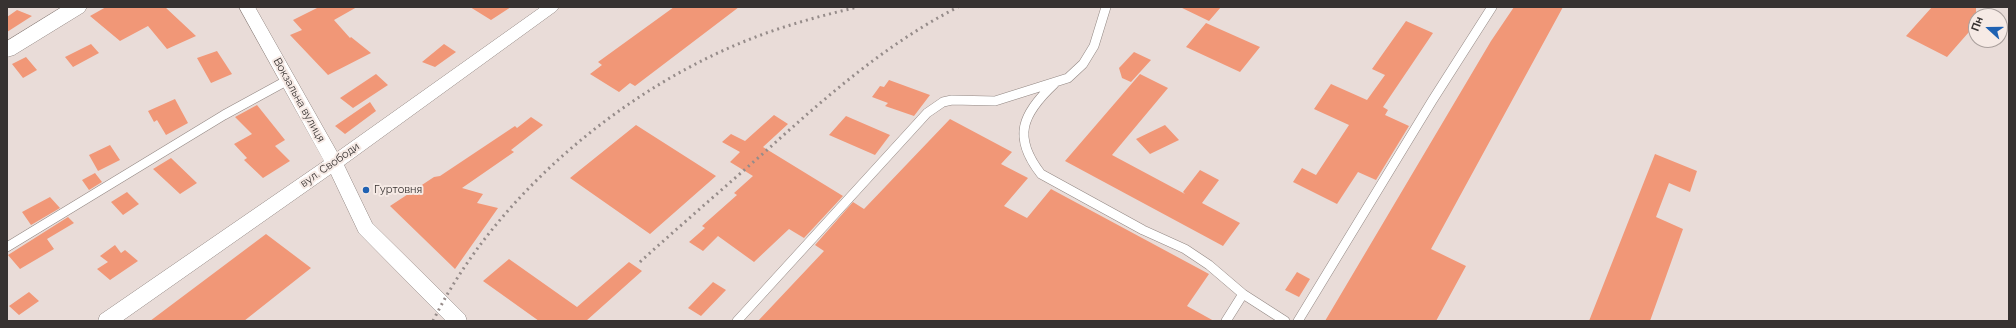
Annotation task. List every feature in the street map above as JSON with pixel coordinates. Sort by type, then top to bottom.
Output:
[{"type":"street","points":[[7,50],[77,7]]},
{"type":"street","name":"Вокзальна вулиця","points":[[247,7],[334,163],[365,228],[458,321]]},
{"type":"street","name":"вул. Свободи","points":[[107,321],[334,163],[551,7]]},
{"type":"lane","points":[[737,321],[916,124],[936,106],[952,100],[995,101],[1028,90],[1054,84],[1077,72],[1103,23],[1106,7]]},
{"type":"lane","points":[[1298,321],[1432,101],[1492,7]]},
{"type":"lane","points":[[7,247],[224,114],[288,80]]},
{"type":"lane","points":[[1054,84],[1032,106],[1025,120],[1023,143],[1033,166],[1041,174],[1143,230],[1185,249],[1210,265],[1243,294],[1285,321]]},
{"type":"lane","points":[[1226,321],[1243,294]]},
{"type":"building","points":[[106,7],[165,7],[196,36],[167,49],[148,26],[120,41],[90,16]]},
{"type":"building","points":[[319,7],[357,7],[334,20],[350,38],[351,37],[371,53],[328,75],[290,35],[302,30],[293,20]]},
{"type":"building","points":[[470,7],[511,7],[491,20]]},
{"type":"building","points":[[674,7],[739,7],[635,86],[630,83],[619,92],[590,74],[602,65],[598,62]]},
{"type":"building","points":[[1180,7],[1221,7],[1209,21]]},
{"type":"building","points":[[1514,7],[1563,7],[1431,249],[1466,266],[1436,321],[1325,321],[1491,41]]},
{"type":"building","points":[[1932,7],[1976,7],[1968,8],[1968,33],[1947,57],[1906,36]]},
{"type":"building","points":[[17,10],[32,16],[7,32],[7,17]]},
{"type":"building","points":[[1406,21],[1433,33],[1383,107],[1388,110],[1385,115],[1409,126],[1376,180],[1358,172],[1337,204],[1293,182],[1302,168],[1316,175],[1349,125],[1314,109],[1331,84],[1367,100],[1385,75],[1372,69]]},
{"type":"building","points":[[1206,23],[1260,47],[1240,72],[1186,47]]},
{"type":"building","points":[[91,44],[99,53],[73,67],[65,57]]},
{"type":"building","points":[[444,44],[456,52],[435,67],[422,62]]},
{"type":"building","points":[[217,51],[232,74],[211,83],[197,58]]},
{"type":"building","points":[[1134,52],[1151,60],[1131,82],[1122,78],[1119,68]]},
{"type":"building","points":[[26,57],[37,70],[23,78],[12,64]]},
{"type":"building","points":[[376,74],[388,85],[353,108],[340,98]]},
{"type":"building","points":[[1140,74],[1168,88],[1112,155],[1185,194],[1183,192],[1200,170],[1219,180],[1202,203],[1240,223],[1223,246],[1065,161]]},
{"type":"building","points":[[889,80],[930,95],[914,116],[885,106],[888,103],[872,97],[880,86],[884,87]]},
{"type":"building","points":[[175,99],[188,123],[166,135],[157,120],[154,122],[148,111]]},
{"type":"building","points":[[370,102],[376,111],[345,134],[335,126]]},
{"type":"building","points":[[257,105],[285,140],[275,146],[290,161],[263,178],[244,160],[247,158],[234,144],[252,134],[235,117]]},
{"type":"building","points":[[774,115],[788,124],[763,147],[843,196],[804,238],[789,229],[754,262],[718,236],[703,251],[689,242],[705,228],[702,226],[737,195],[734,193],[753,176],[730,162],[740,152],[722,142],[731,134],[745,141]]},
{"type":"building","points":[[846,116],[890,135],[875,155],[829,135]]},
{"type":"building","points":[[531,117],[543,125],[511,150],[514,152],[462,188],[483,194],[477,203],[498,208],[455,269],[390,206],[434,177],[440,176],[515,126],[517,128]]},
{"type":"building","points":[[950,119],[1012,152],[1001,164],[1028,178],[1004,206],[1027,218],[1051,189],[1209,274],[1187,306],[1214,321],[758,321],[824,251],[815,245],[853,202],[864,209]]},
{"type":"building","points":[[636,125],[716,176],[650,234],[570,178]]},
{"type":"building","points":[[1165,125],[1179,140],[1150,154],[1136,139]]},
{"type":"building","points":[[110,145],[120,160],[98,171],[89,155]]},
{"type":"building","points":[[1655,154],[1697,171],[1690,192],[1669,183],[1656,217],[1683,229],[1650,321],[1589,321]]},
{"type":"building","points":[[171,158],[197,183],[180,194],[153,169]]},
{"type":"building","points":[[95,173],[102,182],[89,190],[82,180]]},
{"type":"building","points":[[127,192],[139,204],[123,215],[111,202]]},
{"type":"building","points":[[50,197],[60,208],[31,225],[22,212]]},
{"type":"building","points":[[68,217],[74,223],[47,239],[54,249],[20,269],[8,255]]},
{"type":"building","points":[[266,234],[311,268],[244,321],[150,321]]},
{"type":"building","points":[[115,245],[121,253],[125,250],[138,261],[110,280],[97,269],[108,262],[100,256]]},
{"type":"building","points":[[509,259],[577,307],[629,262],[642,271],[586,321],[539,321],[483,281]]},
{"type":"building","points":[[1297,272],[1310,279],[1299,297],[1285,290]]},
{"type":"building","points":[[713,282],[726,290],[701,316],[688,308]]},
{"type":"building","points":[[29,292],[39,301],[19,315],[9,306]]},
{"type":"railway","points":[[433,321],[458,277],[487,235],[521,196],[559,159],[599,126],[642,95],[686,69],[731,47],[794,24],[858,7]]},
{"type":"railway","points":[[640,262],[812,110],[858,72],[906,37],[958,7]]},
{"type":"place","name":"Гуртовня","points":[[366,190]]}]
